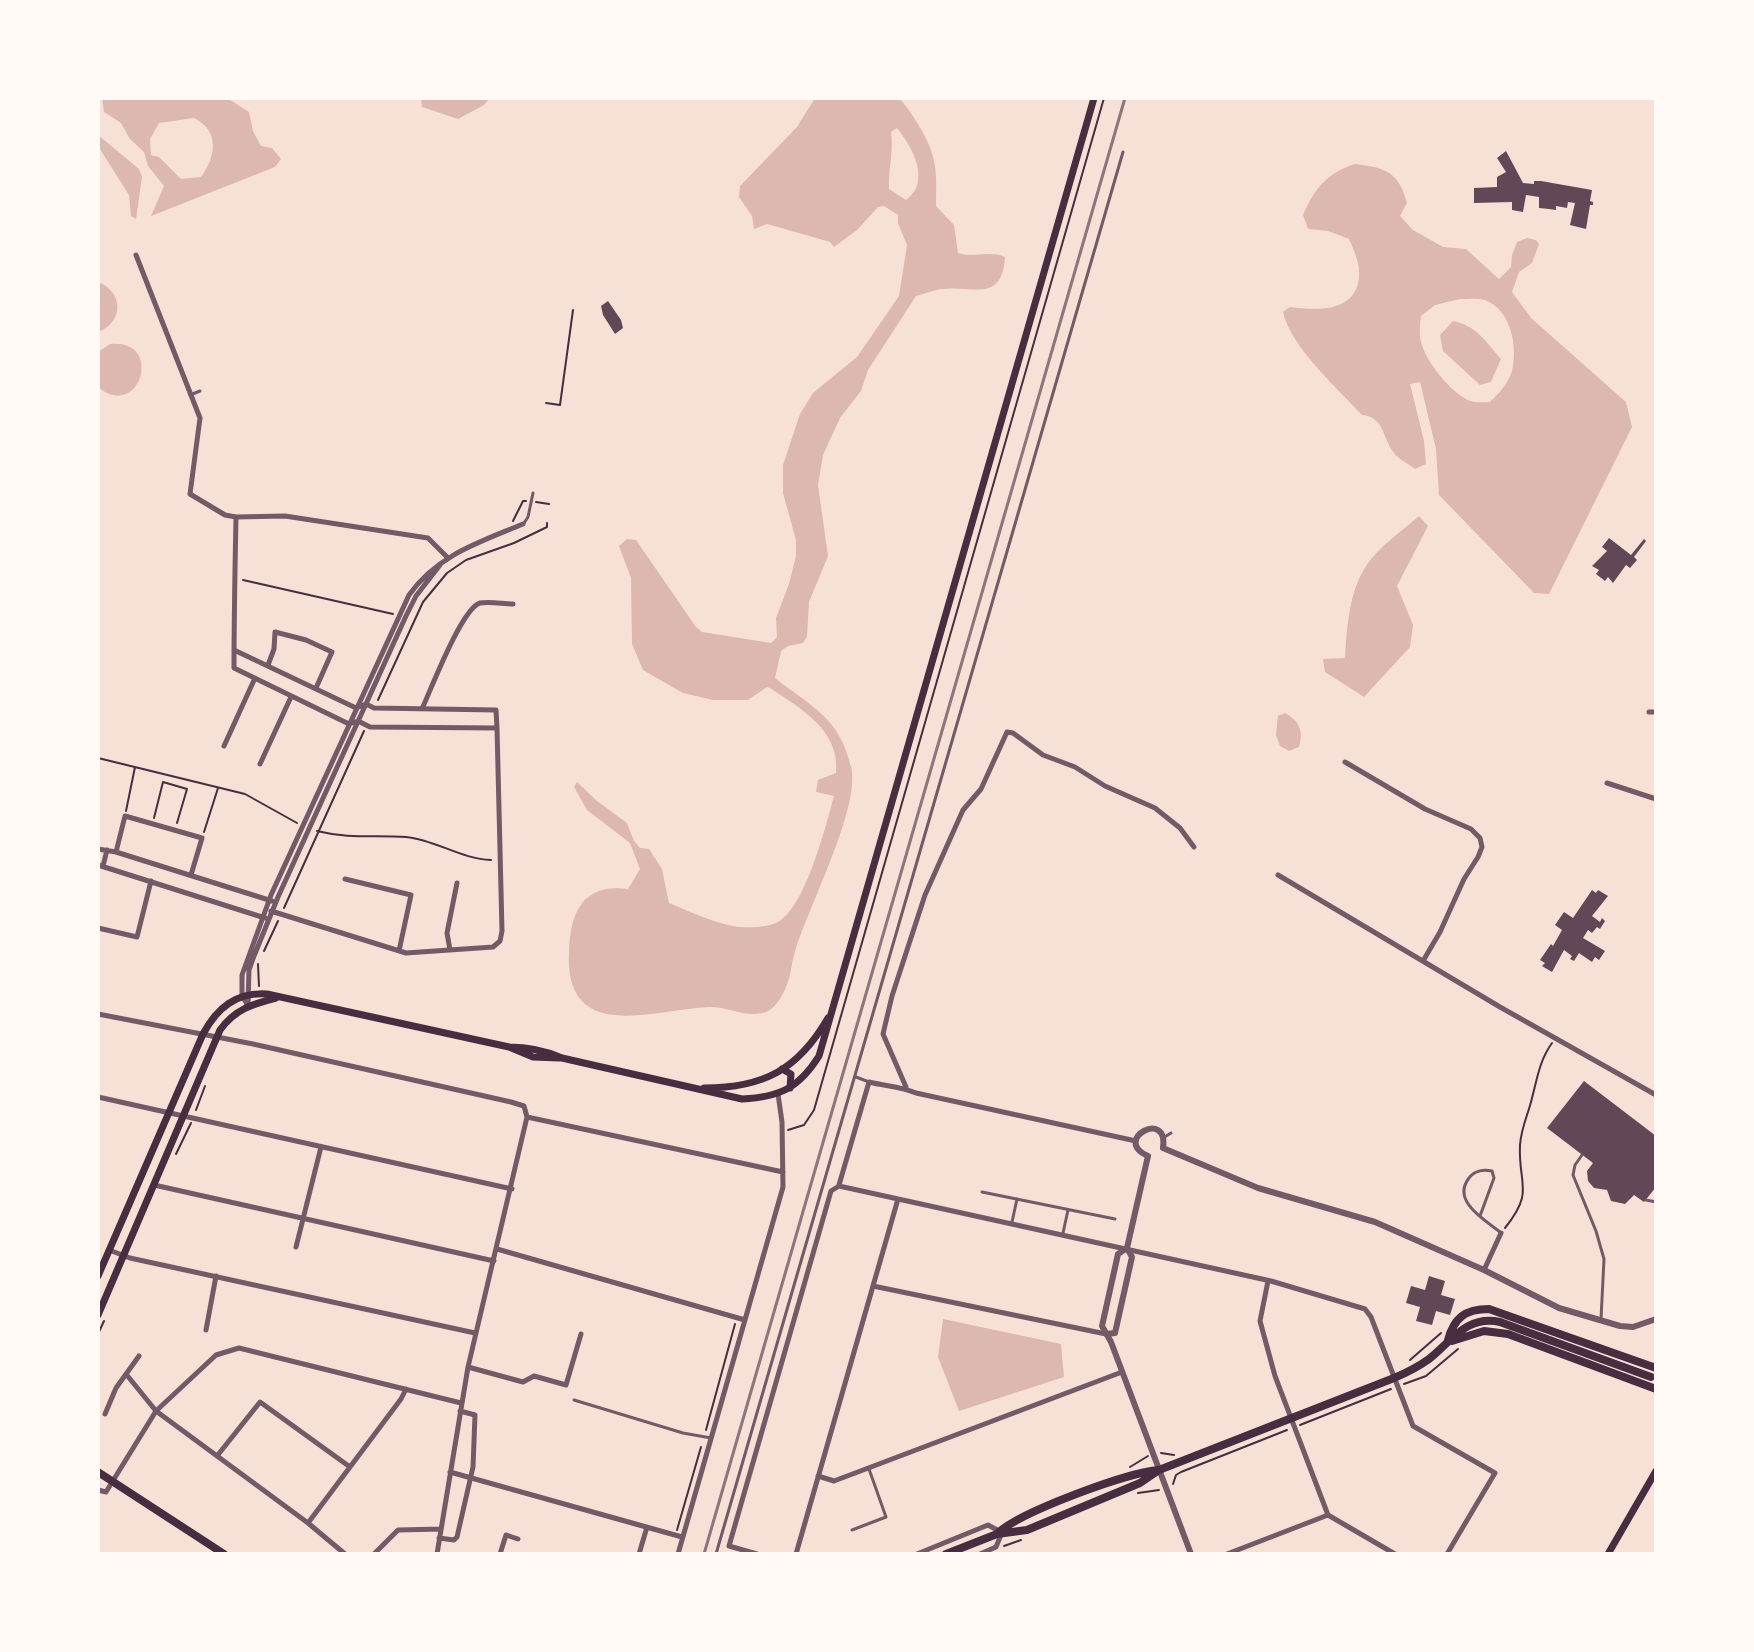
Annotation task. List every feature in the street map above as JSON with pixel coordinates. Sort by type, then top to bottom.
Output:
[{"type":"main road","points":[[98,1276],[203,1034],[220,1008],[250,994],[509,1047],[533,1057],[562,1058],[725,1097],[761,1098],[778,1094],[807,1075],[819,1056],[1094,98]]},
{"type":"main road","points":[[98,1315],[217,1037],[228,1019],[248,1006],[277,998]]},
{"type":"main road","points":[[697,1088],[739,1087],[782,1069],[808,1049],[831,1013]]},
{"type":"main road","points":[[782,1069],[791,1074],[793,1080],[790,1088]]},
{"type":"main road","points":[[757,1082],[755,1093],[761,1098]]},
{"type":"main road","points":[[946,1554],[999,1533],[1025,1516],[1136,1472],[1159,1470],[1293,1423],[1396,1382],[1469,1324],[1490,1320],[1654,1373]]},
{"type":"main road","points":[[1447,1342],[1484,1331],[1508,1334],[1656,1389]]},
{"type":"main road","points":[[999,1533],[1027,1530],[1140,1483],[1159,1470]]},
{"type":"main road","points":[[1608,1554],[1656,1471]]},
{"type":"main road","points":[[98,1472],[224,1554]]},
{"type":"street","points":[[136,255],[200,418],[190,494],[225,515],[285,516],[428,538],[448,558]]},
{"type":"street","points":[[236,517],[234,668],[349,724],[358,721],[367,726],[497,728]]},
{"type":"street","points":[[306,826],[416,596],[448,558],[523,524]]},
{"type":"street","points":[[248,1006],[250,994],[242,975],[349,724],[409,595],[431,568],[441,564]]},
{"type":"street","points":[[422,709],[460,625],[472,608],[481,603],[513,604]]},
{"type":"street","points":[[268,665],[274,649],[275,632],[306,640],[332,652],[316,688]]},
{"type":"street","points":[[234,650],[356,708],[366,704],[374,708],[496,710],[500,941],[493,947],[406,953],[270,910]]},
{"type":"street","points":[[224,746],[255,678]]},
{"type":"street","points":[[260,764],[291,697]]},
{"type":"street","points":[[1136,1141],[916,1093],[906,1087],[883,1034],[925,895],[963,810],[981,789],[1007,732],[1043,755],[1075,767],[1105,786],[1155,808],[1180,828],[1194,847]]},
{"type":"street","points":[[1345,762],[1425,809],[1471,829],[1480,838],[1482,847],[1478,857],[1423,961]]},
{"type":"street","points":[[1607,783],[1656,799]]},
{"type":"street","points":[[116,852],[125,816],[202,838],[191,875]]},
{"type":"street","points":[[98,849],[273,901]]},
{"type":"street","points":[[107,850],[101,866],[266,919]]},
{"type":"street","points":[[1278,875],[1656,1095]]},
{"type":"street","points":[[345,879],[411,895],[399,951]]},
{"type":"street","points":[[98,928],[137,937],[151,881]]},
{"type":"street","points":[[450,950],[447,933],[457,883]]},
{"type":"street","points":[[98,1014],[217,1037],[524,1106],[527,1117],[512,1189],[475,1333],[461,1403],[437,1554]]},
{"type":"street","points":[[757,1554],[729,1546],[831,1191],[839,1186],[869,1082],[906,1087]]},
{"type":"street","points":[[678,1554],[679,1536],[711,1438],[783,1187],[783,1131],[778,1094]]},
{"type":"street","points":[[98,1097],[512,1189]]},
{"type":"street","points":[[527,1117],[783,1172]]},
{"type":"street","points":[[1150,1129],[1158,1131],[1163,1138],[1163,1148],[1157,1155],[1148,1156],[1139,1151],[1136,1141],[1141,1132],[1150,1129]]},
{"type":"street","points":[[296,1247],[321,1147]]},
{"type":"street","points":[[1163,1148],[1267,1191],[1375,1222],[1484,1270],[1559,1308],[1633,1327],[1656,1319]]},
{"type":"street","points":[[873,1286],[1106,1334],[1115,1333],[1132,1257],[1127,1248],[1148,1156]]},
{"type":"street","points":[[154,1185],[494,1261]]},
{"type":"street","points":[[839,1186],[1063,1233],[1268,1281],[1365,1309],[1371,1317],[1413,1426],[1495,1473],[1447,1554]]},
{"type":"street","points":[[796,1554],[898,1199]]},
{"type":"street","points":[[1484,1270],[1501,1233]]},
{"type":"street","points":[[1127,1248],[1118,1254],[1102,1326],[1191,1554]]},
{"type":"street","points":[[497,1249],[745,1320]]},
{"type":"street","points":[[109,1250],[475,1333]]},
{"type":"street","points":[[206,1330],[216,1276]]},
{"type":"street","points":[[1268,1281],[1260,1321],[1275,1376],[1328,1515],[1395,1554]]},
{"type":"street","points":[[468,1367],[523,1382],[534,1376],[566,1385],[581,1334]]},
{"type":"street","points":[[98,1490],[106,1492],[156,1411],[216,1355],[231,1349],[262,1353],[461,1403]]},
{"type":"street","points":[[105,1414],[116,1388],[139,1356]]},
{"type":"street","points":[[818,1476],[834,1481],[1122,1372]]},
{"type":"street","points":[[126,1374],[156,1411],[345,1554]]},
{"type":"street","points":[[308,1523],[406,1389]]},
{"type":"street","points":[[217,1456],[260,1402],[350,1467]]},
{"type":"street","points":[[439,1538],[454,1540],[457,1537],[472,1477],[475,1415],[460,1411]]},
{"type":"street","points":[[450,1472],[679,1536]]},
{"type":"street","points":[[1227,1554],[1328,1515]]},
{"type":"street","points":[[917,1554],[988,1525],[999,1533],[996,1547],[980,1554]]},
{"type":"street","points":[[639,1554],[647,1527]]},
{"type":"street","points":[[374,1554],[398,1530],[441,1529]]},
{"type":"street","points":[[500,1554],[506,1535],[518,1539]]},
{"type":"lane","points":[[716,1554],[1123,152]]},
{"type":"lane","points":[[190,395],[200,391]]},
{"type":"lane","points":[[523,524],[528,517],[533,493]]},
{"type":"lane","points":[[856,1077],[869,1082]]},
{"type":"lane","points":[[1163,1138],[1171,1133]]},
{"type":"lane","points":[[1582,1155],[1573,1175],[1604,1259],[1601,1321]]},
{"type":"lane","points":[[1480,1216],[1494,1178],[1492,1171],[1474,1173],[1464,1188],[1465,1200],[1480,1216],[1501,1233]]},
{"type":"lane","points":[[982,1192],[1115,1219]]},
{"type":"lane","points":[[1012,1222],[1017,1199]]},
{"type":"lane","points":[[1646,1200],[1656,1202]]},
{"type":"lane","points":[[1063,1233],[1068,1209]]},
{"type":"lane","points":[[574,1400],[683,1433],[711,1438]]},
{"type":"lane","points":[[852,1530],[886,1517],[869,1469]]},
{"type":"path","points":[[783,1131],[804,1125],[814,1110],[1104,98]]},
{"type":"path","points":[[546,403],[560,405],[573,310]]},
{"type":"path","points":[[510,523],[518,515],[523,501],[549,504]]},
{"type":"path","points":[[374,708],[423,602],[447,573],[466,560],[547,527],[547,523]]},
{"type":"path","points":[[235,578],[394,614]]},
{"type":"path","points":[[250,994],[258,963],[367,726]]},
{"type":"path","points":[[98,758],[245,794],[306,826],[344,838],[406,837],[433,843],[468,857],[491,860]]},
{"type":"path","points":[[125,816],[135,767]]},
{"type":"path","points":[[153,823],[163,782],[187,789],[175,830]]},
{"type":"path","points":[[202,838],[219,787]]},
{"type":"path","points":[[1501,1233],[1517,1214],[1523,1200],[1520,1146],[1523,1122],[1531,1104],[1538,1067],[1555,1038]]},
{"type":"path","points":[[1140,1493],[1173,1485],[1176,1475],[1181,1472],[1293,1423],[1396,1382],[1426,1376],[1459,1348]]},
{"type":"path","points":[[679,1536],[703,1439]]},
{"type":"shaded area","points":[[102,98],[227,98],[249,112],[253,131],[261,146],[272,148],[281,159],[275,167],[151,216],[164,186],[148,166],[144,152],[130,139],[121,123],[104,112]],"holes":[[[194,118],[212,137],[213,145],[210,161],[201,177],[181,179],[159,157],[151,155],[150,139],[159,123]]]},
{"type":"shaded area","points":[[421,98],[490,98],[484,105],[458,119],[422,107]]},
{"type":"shaded area","points":[[815,98],[899,98],[929,145],[936,173],[936,206],[954,225],[958,253],[1005,257],[1003,272],[992,287],[942,289],[916,296],[868,370],[861,391],[840,418],[823,455],[818,485],[828,556],[809,602],[807,637],[803,643],[781,651],[775,678],[813,706],[832,725],[846,750],[852,785],[841,832],[801,933],[783,994],[768,1011],[754,1014],[708,1007],[639,1015],[597,1011],[581,1000],[572,982],[569,953],[572,925],[589,896],[612,888],[628,889],[640,869],[630,843],[587,810],[574,787],[577,782],[627,823],[640,848],[649,849],[662,869],[669,903],[713,920],[744,927],[776,923],[796,902],[813,866],[834,796],[816,792],[818,780],[836,773],[836,758],[825,733],[806,713],[770,688],[748,700],[713,700],[683,693],[643,670],[632,644],[631,578],[619,546],[627,539],[636,540],[702,632],[771,643],[777,637],[776,618],[796,556],[796,540],[783,493],[783,465],[800,414],[813,393],[857,357],[899,296],[907,245],[898,215],[884,206],[878,207],[857,230],[834,247],[830,242],[767,224],[754,229],[752,216],[739,197],[740,186],[797,127]],"holes":[[[897,128],[919,174],[914,192],[906,200],[889,189],[891,132]]]},
{"type":"shaded area","points":[[98,135],[139,169],[142,177],[136,219],[131,216],[129,195],[98,146]]},
{"type":"shaded area","points":[[1355,164],[1389,173],[1399,184],[1407,203],[1400,216],[1413,230],[1443,247],[1466,249],[1499,279],[1511,267],[1517,242],[1527,238],[1536,240],[1539,244],[1532,263],[1519,272],[1512,292],[1531,318],[1626,402],[1632,427],[1549,594],[1534,593],[1439,495],[1436,449],[1420,382],[1410,384],[1424,441],[1426,464],[1415,469],[1394,453],[1379,424],[1362,415],[1316,366],[1287,325],[1283,312],[1290,307],[1314,309],[1337,306],[1354,294],[1359,269],[1349,239],[1328,231],[1308,229],[1303,215],[1323,183],[1345,167]],"holes":[[[1460,299],[1482,299],[1494,305],[1507,320],[1513,340],[1512,371],[1506,384],[1490,402],[1470,401],[1455,391],[1434,367],[1421,342],[1421,316],[1435,305]]]},
{"type":"shaded area","points":[[98,282],[113,293],[118,307],[113,321],[98,332]]},
{"type":"shaded area","points":[[1453,321],[1475,331],[1501,359],[1491,382],[1480,385],[1443,351],[1440,335]]},
{"type":"shaded area","points":[[110,344],[127,346],[137,353],[141,364],[135,387],[125,394],[113,395],[98,387],[98,352]]},
{"type":"shaded area","points":[[1419,516],[1428,526],[1397,586],[1413,625],[1410,647],[1364,697],[1325,672],[1323,659],[1345,658],[1350,609],[1362,574],[1379,550]]},
{"type":"shaded area","points":[[1285,713],[1294,719],[1300,731],[1299,747],[1289,751],[1280,746],[1276,735],[1278,716]]},
{"type":"shaded area","points":[[943,1319],[1061,1344],[1064,1377],[959,1411],[938,1357]]},
{"type":"building","points":[[1506,151],[1523,183],[1541,181],[1592,190],[1590,201],[1593,205],[1590,205],[1586,229],[1570,225],[1575,203],[1568,202],[1567,208],[1556,206],[1556,210],[1539,208],[1539,197],[1526,195],[1523,212],[1512,210],[1512,202],[1474,203],[1474,188],[1497,187],[1497,177],[1506,172],[1497,158]]},
{"type":"building","points":[[608,301],[623,328],[615,334],[601,306]]},
{"type":"building","points":[[1609,538],[1631,555],[1644,539],[1646,541],[1634,557],[1637,560],[1630,568],[1626,565],[1613,583],[1608,577],[1605,581],[1596,574],[1599,570],[1592,566],[1607,551],[1602,547]]},
{"type":"building","points":[[1592,890],[1608,896],[1592,916],[1600,922],[1602,918],[1605,921],[1600,929],[1597,927],[1592,933],[1588,930],[1583,938],[1605,951],[1599,960],[1595,957],[1592,962],[1579,953],[1574,961],[1564,950],[1552,972],[1542,966],[1545,963],[1540,960],[1562,930],[1555,925],[1564,912],[1573,918]]},
{"type":"building","points":[[1584,1081],[1656,1136],[1656,1187],[1644,1202],[1634,1195],[1625,1204],[1611,1201],[1607,1190],[1594,1188],[1588,1181],[1587,1171],[1593,1163],[1547,1128]]},
{"type":"building","points":[[1429,1276],[1445,1281],[1441,1295],[1455,1299],[1450,1315],[1436,1311],[1432,1325],[1416,1321],[1420,1307],[1406,1303],[1411,1286],[1425,1290]]},
{"type":"railway","points":[[704,1554],[1125,98]]}]
